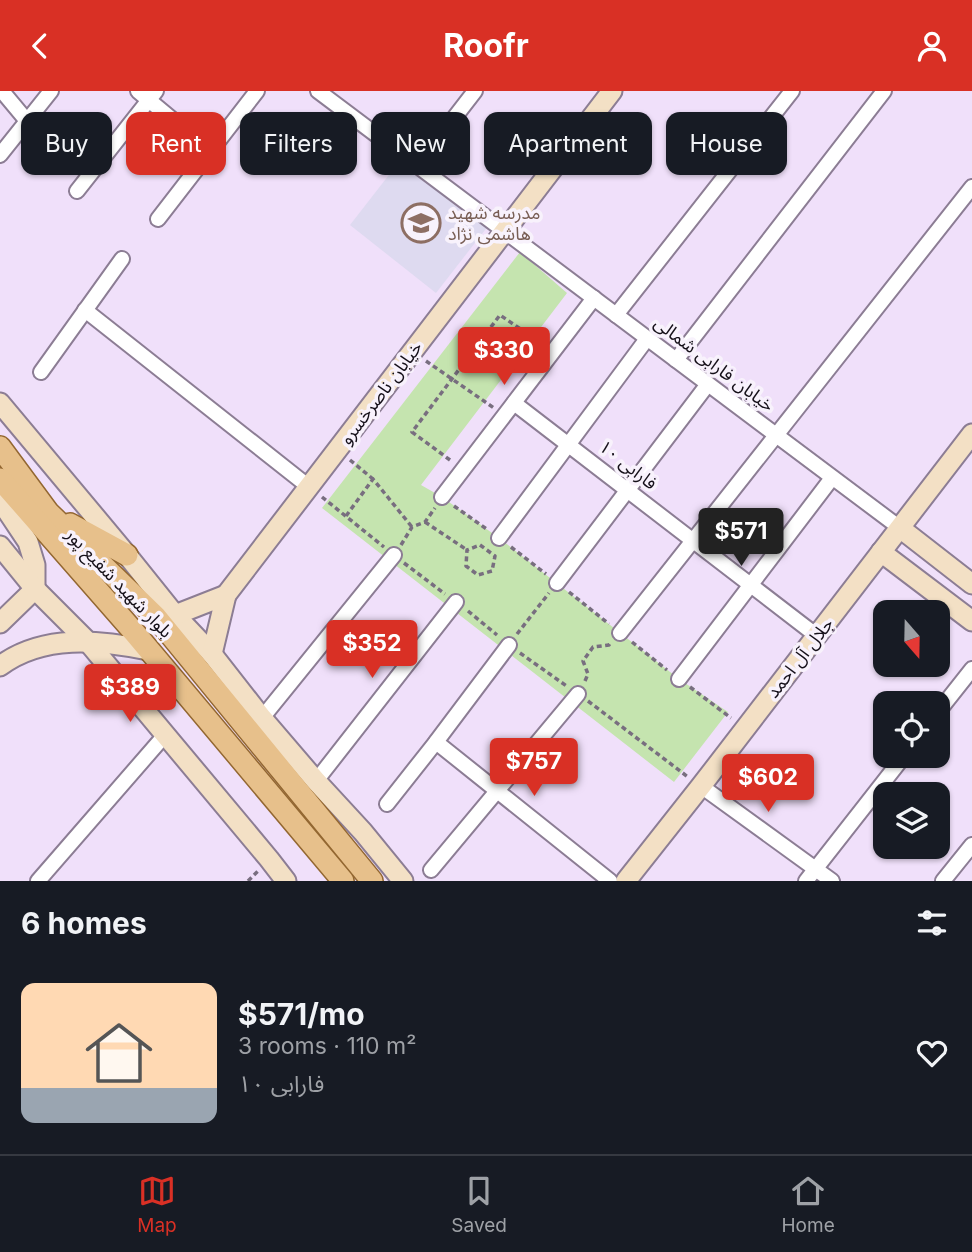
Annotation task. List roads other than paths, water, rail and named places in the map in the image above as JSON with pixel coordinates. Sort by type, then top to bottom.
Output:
[{"type":"main road","name":"بلوار شهید شفیع پور","points":[[0,447],[48,512],[155,616],[372,881]]},
{"type":"main road","name":"بلوار شهید شفیع پور","points":[[0,479],[149,650],[343,881]]},
{"type":"main road","points":[[48,512],[127,555]]},
{"type":"street","points":[[2,91],[21,114]]},
{"type":"street","points":[[34,112],[51,91]]},
{"type":"street","points":[[226,131],[257,91]]},
{"type":"street","points":[[459,112],[475,91]]},
{"type":"street","name":"خیابان ناصرخسرو","points":[[226,595],[612,91]]},
{"type":"street","points":[[616,315],[792,91]]},
{"type":"street","points":[[676,361],[884,91]]},
{"type":"street","name":"خیابان فارابی شمالی","points":[[320,92],[371,131]]},
{"type":"street","points":[[77,191],[147,94],[167,112]]},
{"type":"street","points":[[0,155],[21,129]]},
{"type":"street","points":[[158,219],[192,175]]},
{"type":"street","name":"خیابان فارابی شمالی","points":[[429,175],[900,528]]},
{"type":"street","points":[[620,633],[972,187]]},
{"type":"street","points":[[41,372],[122,259]]},
{"type":"street","points":[[442,497],[594,298]]},
{"type":"street","points":[[85,310],[309,487]]},
{"type":"street","points":[[499,538],[646,340]]},
{"type":"street","points":[[557,583],[708,384]]},
{"type":"street","points":[[0,403],[175,615],[212,654],[262,717],[403,881]]},
{"type":"street","name":"فارابی ۱۰","points":[[514,403],[817,636]]},
{"type":"street","name":"جلال آل احمد","points":[[626,881],[972,434]]},
{"type":"street","points":[[679,680],[832,478]]},
{"type":"street","points":[[0,501],[28,542],[35,565],[35,589],[0,623]]},
{"type":"street","points":[[900,528],[972,584]]},
{"type":"street","points":[[0,546],[35,589],[87,641],[286,881]]},
{"type":"street","points":[[881,552],[972,621]]},
{"type":"street","points":[[262,717],[394,555]]},
{"type":"street","points":[[175,615],[226,595]]},
{"type":"street","points":[[212,654],[226,595]]},
{"type":"street","points":[[316,781],[456,602]]},
{"type":"street","points":[[3,659],[51,644],[87,641],[117,643],[149,650]]},
{"type":"street","points":[[387,804],[509,645]]},
{"type":"street","points":[[950,697],[972,669]]},
{"type":"street","points":[[431,870],[578,694]]},
{"type":"street","points":[[38,881],[165,735]]},
{"type":"street","points":[[436,742],[610,881]]},
{"type":"street","points":[[811,875],[895,768]]},
{"type":"street","points":[[701,786],[811,875],[832,881]]},
{"type":"street","points":[[943,881],[972,845]]},
{"type":"place","name":"مدرسه شهید ه‍اشمی نژاد","points":[[421,223]]}]
